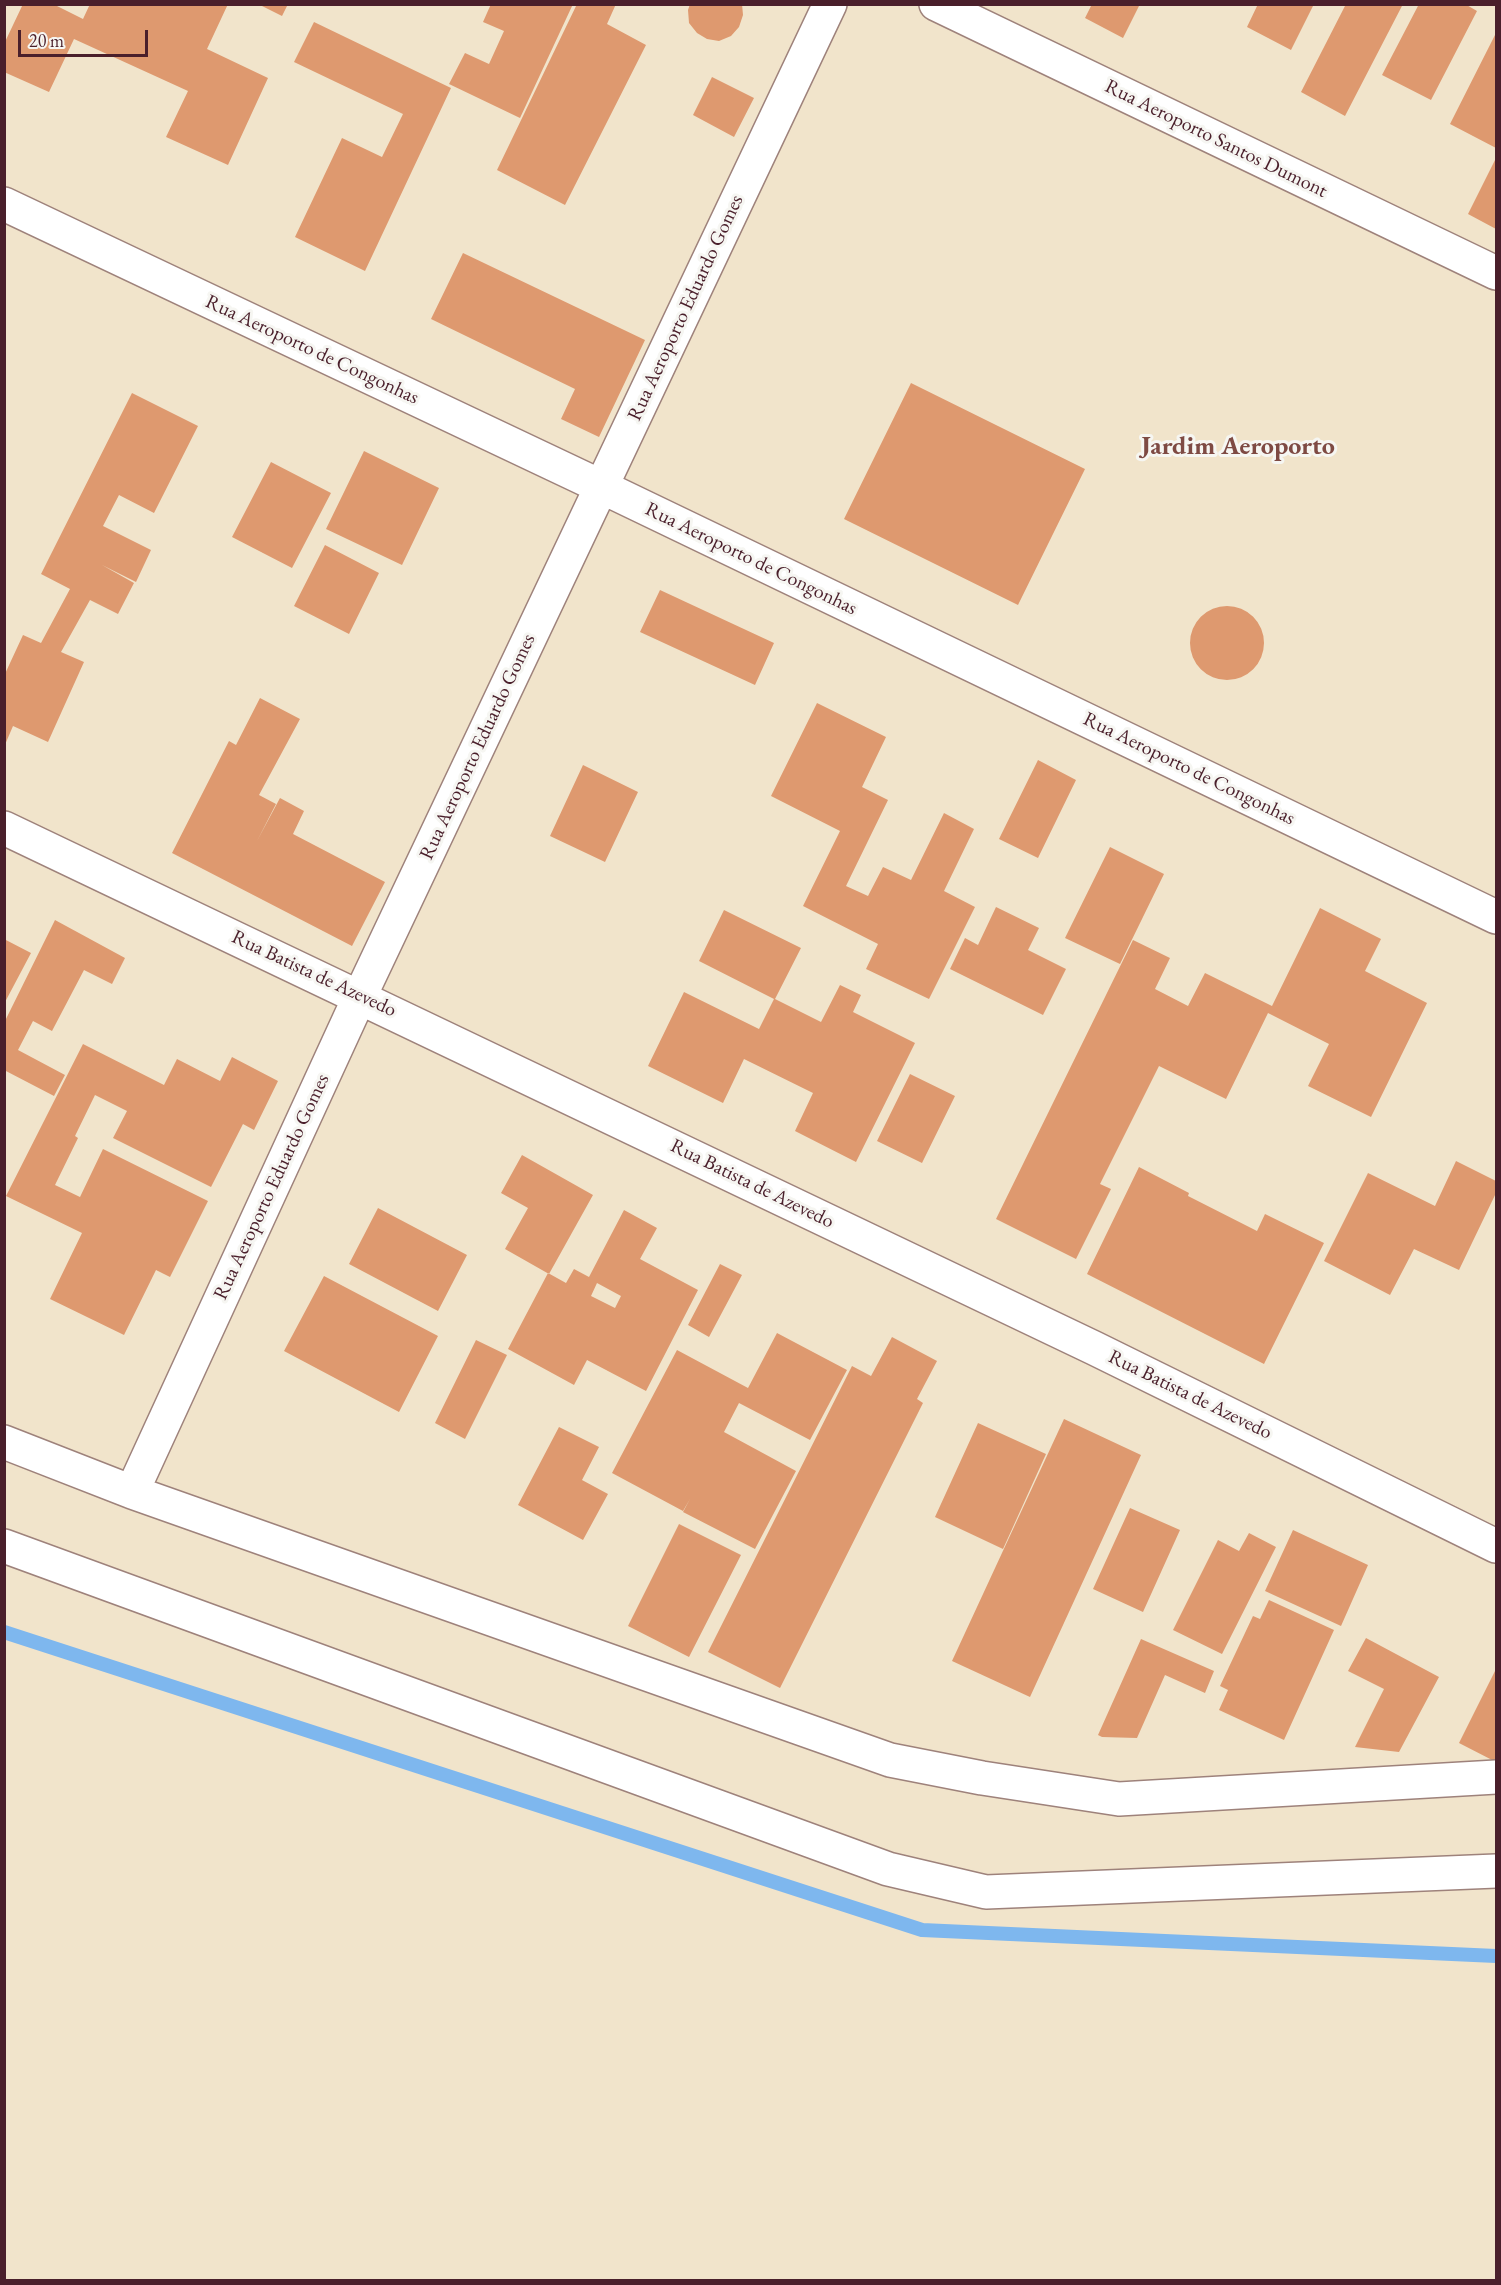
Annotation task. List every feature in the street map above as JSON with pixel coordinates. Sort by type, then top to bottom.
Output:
[{"type":"street","name":"Rua Aeroporto Eduardo Gomes","points":[[132,1492],[360,996],[830,4]]},
{"type":"street","name":"Rua Aeroporto Santos Dumont","points":[[936,4],[1497,273]]},
{"type":"street","name":"Rua Aeroporto de Congonhas","points":[[4,204],[602,487],[1497,917]]},
{"type":"street","name":"Rua Batista de Azevedo","points":[[4,828],[1083,1343],[1497,1546]]},
{"type":"street","points":[[4,1442],[132,1492],[890,1760],[982,1778],[1119,1799],[1497,1776]]},
{"type":"street","points":[[4,1546],[888,1869],[986,1892],[1497,1871]]},
{"type":"building","points":[[23,4],[53,4],[83,19],[90,4],[228,4],[207,49],[268,78],[228,165],[166,137],[188,91],[74,39],[49,92],[4,72],[4,44]]},
{"type":"building","points":[[258,4],[288,4],[282,16]]},
{"type":"building","points":[[491,4],[573,4],[520,118],[449,84],[465,53],[489,64],[504,31],[483,22]]},
{"type":"building","points":[[577,4],[616,4],[607,24],[646,45],[565,205],[497,170]]},
{"type":"building","points":[[690,4],[742,4],[743,15],[739,27],[731,36],[719,41],[707,39],[697,33],[689,23]]},
{"type":"building","points":[[1092,4],[1140,4],[1123,38],[1085,18]]},
{"type":"building","points":[[1258,4],[1314,4],[1291,50],[1247,27]]},
{"type":"building","points":[[1346,4],[1403,4],[1345,116],[1301,92]]},
{"type":"building","points":[[1419,4],[1465,4],[1477,11],[1431,100],[1382,75]]},
{"type":"building","points":[[314,22],[451,88],[365,271],[295,237],[342,138],[382,157],[403,114],[294,62]]},
{"type":"building","points":[[1496,33],[1496,148],[1450,124]]},
{"type":"building","points":[[712,77],[754,98],[734,137],[693,115]]},
{"type":"building","points":[[1496,158],[1496,229],[1468,214]]},
{"type":"building","points":[[463,253],[645,340],[599,437],[561,419],[575,389],[431,319]]},
{"type":"building","points":[[911,383],[1085,469],[1018,605],[844,519]]},
{"type":"building","points":[[132,393],[198,426],[154,513],[119,495],[103,526],[151,550],[136,582],[102,565],[134,583],[118,614],[90,600],[61,652],[84,662],[48,742],[13,726],[4,747],[4,676],[23,635],[41,643],[70,589],[41,574]]},
{"type":"building","points":[[364,451],[439,488],[402,565],[326,529]]},
{"type":"building","points":[[271,462],[331,493],[292,568],[232,537]]},
{"type":"building","points":[[325,545],[379,573],[349,634],[294,606]]},
{"type":"building","points":[[660,590],[774,643],[755,685],[640,632]]},
{"type":"building","points":[[1220,606],[1234,606],[1248,612],[1258,622],[1264,636],[1264,650],[1258,664],[1248,674],[1234,680],[1220,680],[1206,674],[1196,664],[1190,650],[1190,636],[1196,622],[1206,612]]},
{"type":"building","points":[[260,698],[300,719],[259,795],[276,804],[257,841],[280,798],[304,811],[293,834],[385,882],[352,946],[172,853],[229,741],[236,745]]},
{"type":"building","points":[[817,703],[886,737],[862,787],[888,800],[846,886],[868,896],[883,867],[911,880],[944,813],[974,829],[944,891],[975,907],[929,999],[866,969],[878,944],[803,906],[840,831],[771,796]]},
{"type":"building","points":[[1038,760],[1076,780],[1038,858],[999,839]]},
{"type":"building","points":[[583,765],[638,792],[605,862],[550,836]]},
{"type":"building","points":[[1110,847],[1164,874],[1120,964],[1065,938]]},
{"type":"building","points":[[996,907],[1039,928],[1028,950],[1066,969],[1043,1015],[950,969],[965,938],[978,945]]},
{"type":"building","points":[[1320,908],[1381,939],[1365,971],[1427,1003],[1371,1117],[1308,1086],[1329,1044],[1268,1013],[1226,1099],[1159,1066],[1100,1184],[1111,1189],[1076,1259],[996,1219],[1133,940],[1170,958],[1155,989],[1188,1006],[1205,973],[1272,1006]]},
{"type":"building","points":[[724,910],[801,948],[775,999],[821,1022],[840,985],[861,995],[853,1012],[915,1043],[856,1162],[795,1131],[813,1093],[744,1059],[723,1103],[648,1066],[684,992],[759,1029],[774,999],[699,961]]},
{"type":"building","points":[[55,920],[125,958],[112,984],[84,970],[52,1031],[33,1021],[18,1050],[65,1075],[54,1096],[4,1070],[4,1023]]},
{"type":"building","points":[[4,939],[31,953],[4,1004]]},
{"type":"building","points":[[83,1044],[164,1085],[177,1059],[220,1081],[232,1057],[278,1081],[254,1130],[243,1124],[211,1187],[113,1138],[127,1111],[95,1095],[75,1136],[78,1138],[55,1185],[80,1197],[103,1149],[208,1201],[170,1277],[156,1270],[124,1335],[50,1299],[82,1233],[6,1196]]},
{"type":"building","points":[[910,1074],[955,1096],[922,1163],[877,1141]]},
{"type":"building","points":[[522,1155],[593,1195],[549,1274],[505,1249],[528,1208],[501,1193]]},
{"type":"building","points":[[1456,1161],[1496,1181],[1496,1193],[1459,1270],[1414,1249],[1390,1295],[1324,1261],[1368,1173],[1435,1206]]},
{"type":"building","points":[[1139,1167],[1189,1193],[1188,1196],[1257,1231],[1265,1214],[1324,1243],[1264,1364],[1087,1274]]},
{"type":"building","points":[[378,1208],[467,1255],[438,1311],[349,1264]]},
{"type":"building","points":[[624,1210],[657,1228],[640,1259],[698,1290],[646,1391],[587,1360],[574,1385],[508,1349],[548,1273],[566,1283],[574,1269],[589,1277]],"holes":[[[597,1283],[621,1296],[615,1308],[591,1296]]]},
{"type":"building","points":[[720,1264],[742,1275],[709,1337],[688,1325]]},
{"type":"building","points":[[324,1276],[438,1336],[399,1412],[284,1351]]},
{"type":"building","points":[[777,1333],[847,1370],[810,1440],[739,1403],[724,1432],[796,1471],[755,1549],[683,1512],[690,1499],[683,1511],[612,1473],[677,1350],[748,1388]]},
{"type":"building","points":[[892,1337],[937,1361],[917,1399],[923,1403],[780,1688],[708,1652],[852,1366],[871,1376]]},
{"type":"building","points":[[476,1340],[507,1355],[465,1439],[435,1423]]},
{"type":"building","points":[[1064,1419],[1141,1455],[1030,1697],[952,1661]]},
{"type":"building","points":[[978,1423],[1046,1454],[1003,1549],[935,1517]]},
{"type":"building","points":[[559,1427],[599,1447],[582,1480],[608,1494],[583,1540],[518,1505]]},
{"type":"building","points":[[1130,1508],[1180,1530],[1143,1612],[1093,1589]]},
{"type":"building","points":[[679,1524],[741,1555],[689,1657],[628,1626]]},
{"type":"building","points":[[1293,1530],[1368,1565],[1341,1626],[1265,1591]]},
{"type":"building","points":[[1249,1533],[1276,1547],[1222,1654],[1173,1630],[1218,1540],[1239,1551]]},
{"type":"building","points":[[1269,1600],[1334,1630],[1284,1740],[1219,1710],[1228,1690],[1220,1686],[1253,1616],[1260,1619]]},
{"type":"building","points":[[1366,1638],[1439,1677],[1399,1752],[1355,1747],[1384,1689],[1348,1671]]},
{"type":"building","points":[[1141,1639],[1214,1671],[1205,1693],[1165,1675],[1137,1738],[1102,1737],[1098,1735]]},
{"type":"building","points":[[1496,1669],[1496,1762],[1459,1743]]},
{"type":"waterway","points":[[4,1632],[922,1930],[1496,1956]]},
{"type":"district","name":"Jardim Aeroporto","points":[[1238,447]]}]
